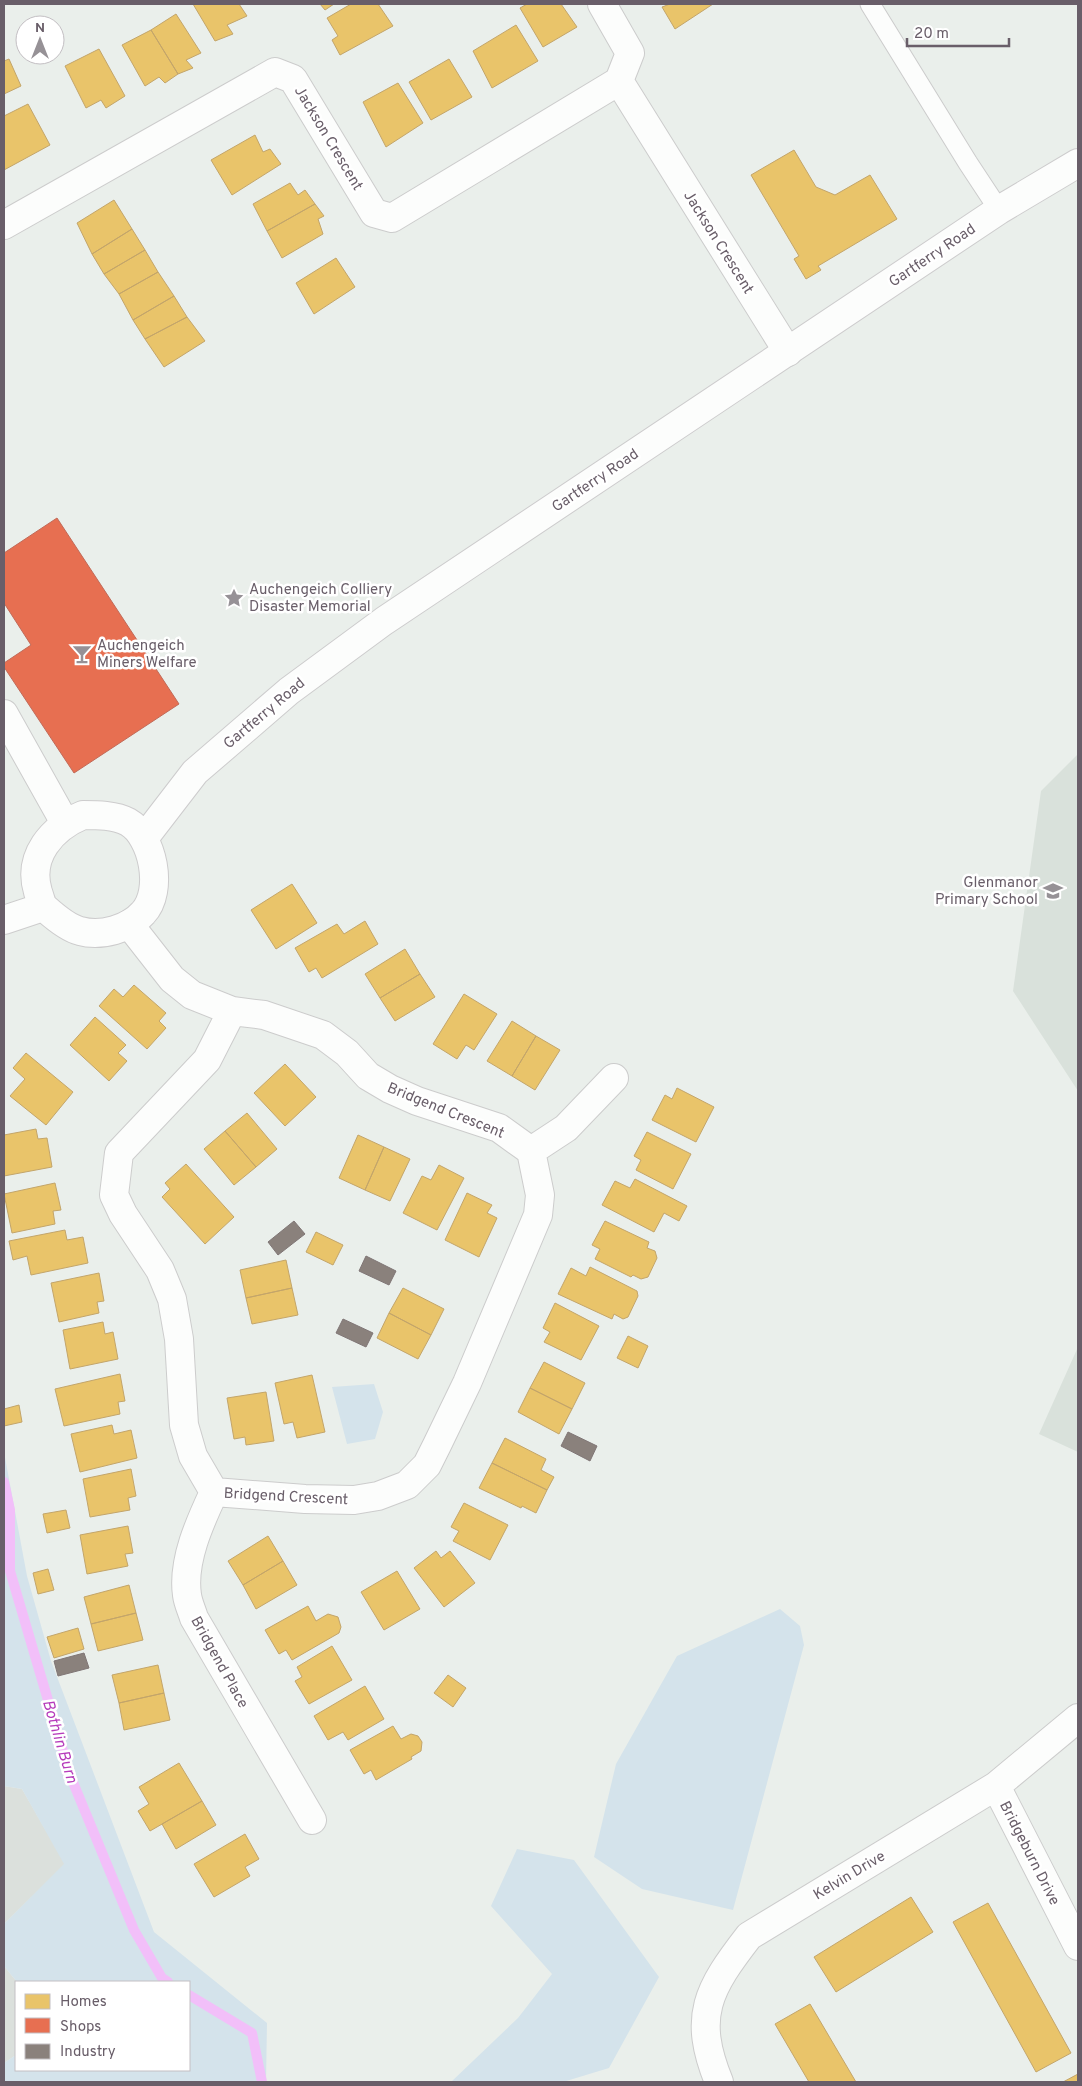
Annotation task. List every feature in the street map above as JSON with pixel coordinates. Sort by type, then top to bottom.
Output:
[{"type":"street","points":[[602,4],[630,53],[618,81]]},
{"type":"street","name":"Jackson Crescent","points":[[4,226],[275,72],[293,79],[374,212],[392,218],[618,81],[788,352]]},
{"type":"street","name":"Gartferry Road","points":[[145,837],[195,772],[289,690],[384,621],[999,210],[1078,163]]},
{"type":"street","points":[[4,714],[64,823]]},
{"type":"street","points":[[83,815],[103,816],[128,822],[145,837],[153,862],[154,883],[144,912],[129,924],[106,933],[80,931],[61,922],[43,907],[36,882],[37,862],[48,839],[64,823],[83,815]]},
{"type":"street","points":[[4,920],[43,907]]},
{"type":"street","name":"Bridgend Crescent","points":[[129,924],[172,979],[192,995],[232,1012],[264,1015],[323,1035],[348,1053],[368,1076],[390,1089],[417,1102],[499,1128],[531,1151],[540,1195],[538,1216],[467,1383],[427,1465],[407,1485],[378,1496],[354,1500],[305,1499],[214,1492],[193,1456],[184,1425],[179,1339],[172,1299],[160,1270],[123,1214],[114,1195],[119,1153],[208,1060],[232,1012]]},
{"type":"street","points":[[531,1151],[566,1128],[614,1078]]},
{"type":"street","name":"Bridgend Place","points":[[214,1492],[197,1528],[188,1572],[187,1595],[194,1618],[312,1820]]},
{"type":"street","name":"Kelvin Drive","points":[[719,2082],[708,2056],[705,2026],[710,1996],[722,1972],[749,1936],[996,1786],[1078,1718]]},
{"type":"street","name":"Bridgeburn Drive","points":[[996,1786],[1078,1946]]},
{"type":"lane","points":[[870,4],[999,210]]},
{"type":"shaded area","name":"Glenmanor Primary School","points":[[1078,754],[1078,1091],[1013,991],[1041,791]]},
{"type":"shaded area","points":[[1078,1347],[1078,1452],[1039,1434]]},
{"type":"shaded area","points":[[374,1384],[383,1412],[375,1439],[347,1444],[332,1387]]},
{"type":"shaded area","points":[[4,1452],[27,1576],[51,1661],[154,1932],[267,2023],[266,2082],[4,2082],[4,2063],[15,2056],[15,2071],[190,2071],[190,1981],[16,1981],[4,1966],[4,1924],[64,1864],[22,1789],[4,1786]]},
{"type":"shaded area","points":[[780,1609],[800,1626],[804,1645],[733,1910],[642,1889],[594,1857],[616,1764],[677,1656]]},
{"type":"shaded area","points":[[4,1786],[22,1789],[65,1864],[4,1924]]},
{"type":"shaded area","points":[[517,1849],[574,1860],[659,1977],[609,2068],[563,2082],[451,2082],[518,2018],[552,1974],[491,1906]]},
{"type":"shaded area","points":[[4,1966],[16,1981],[15,2056],[4,2063]]},
{"type":"building: Homes","points":[[193,4],[239,4],[247,16],[227,25],[233,34],[215,41]]},
{"type":"building: Homes","points":[[320,4],[334,4],[325,10]]},
{"type":"building: Homes","points":[[351,4],[378,4],[393,26],[340,55],[332,40],[338,36],[327,18]]},
{"type":"building: Homes","points":[[527,4],[561,4],[577,27],[543,47],[520,8]]},
{"type":"building: Homes","points":[[670,4],[713,4],[675,29],[662,7]]},
{"type":"building: Homes","points":[[176,14],[201,53],[186,60],[193,68],[178,74],[151,30]]},
{"type":"building: Homes","points":[[516,25],[538,61],[492,88],[473,51]]},
{"type":"building: Homes","points":[[151,30],[178,74],[165,83],[159,77],[145,86],[122,45]]},
{"type":"building: Homes","points":[[99,49],[125,96],[106,108],[101,100],[86,108],[65,66]]},
{"type":"building: Homes","points":[[9,59],[21,86],[4,94],[4,61]]},
{"type":"building: Homes","points":[[449,59],[472,97],[431,120],[409,82]]},
{"type":"building: Homes","points":[[398,83],[423,123],[386,147],[363,102]]},
{"type":"building: Homes","points":[[28,104],[50,145],[4,170],[4,116]]},
{"type":"building: Homes","points":[[255,135],[263,152],[270,149],[281,164],[232,195],[211,160]]},
{"type":"building: Homes","points":[[794,150],[816,187],[835,195],[870,175],[897,219],[818,266],[821,270],[806,279],[794,259],[799,256],[751,175]]},
{"type":"building: Homes","points":[[290,183],[298,195],[305,190],[315,204],[267,231],[253,204]]},
{"type":"building: Homes","points":[[114,200],[132,229],[92,254],[77,223]]},
{"type":"building: Homes","points":[[315,204],[324,216],[318,219],[323,234],[282,258],[267,231]]},
{"type":"building: Homes","points":[[132,229],[145,250],[104,274],[92,254]]},
{"type":"building: Homes","points":[[145,250],[158,272],[119,294],[104,274]]},
{"type":"building: Homes","points":[[336,258],[355,287],[314,314],[296,283]]},
{"type":"building: Homes","points":[[158,272],[174,296],[133,320],[119,294]]},
{"type":"building: Homes","points":[[174,296],[187,317],[145,339],[133,320]]},
{"type":"building: Homes","points":[[187,317],[205,341],[164,367],[145,339]]},
{"type":"building: Homes","points":[[292,884],[317,923],[276,949],[251,910]]},
{"type":"building: Homes","points":[[365,921],[378,944],[322,978],[316,968],[309,972],[295,948],[337,924],[344,934]]},
{"type":"building: Homes","points":[[405,949],[420,974],[380,998],[365,974]]},
{"type":"building: Homes","points":[[420,974],[435,997],[395,1021],[380,998]]},
{"type":"building: Homes","points":[[134,985],[166,1013],[159,1021],[166,1028],[147,1049],[99,1006],[114,989],[123,997]]},
{"type":"building: Homes","points":[[464,994],[497,1014],[474,1050],[466,1045],[457,1059],[433,1044]]},
{"type":"building: Homes","points":[[95,1017],[126,1045],[118,1053],[127,1061],[109,1081],[70,1045]]},
{"type":"building: Homes","points":[[512,1021],[536,1036],[512,1076],[487,1061]]},
{"type":"building: Homes","points":[[536,1036],[560,1050],[535,1090],[512,1076]]},
{"type":"building: Homes","points":[[26,1053],[73,1092],[46,1125],[10,1096],[25,1079],[13,1068]]},
{"type":"building: Homes","points":[[285,1064],[316,1097],[285,1126],[254,1093]]},
{"type":"building: Homes","points":[[677,1088],[714,1107],[696,1142],[652,1120],[665,1095],[672,1099]]},
{"type":"building: Homes","points":[[247,1113],[277,1149],[256,1167],[225,1131]]},
{"type":"building: Homes","points":[[36,1129],[38,1139],[47,1138],[52,1167],[4,1176],[4,1135]]},
{"type":"building: Homes","points":[[225,1131],[256,1167],[234,1185],[204,1149]]},
{"type":"building: Homes","points":[[647,1132],[691,1154],[673,1189],[636,1170],[641,1160],[634,1156]]},
{"type":"building: Homes","points":[[358,1135],[384,1147],[365,1190],[339,1178]]},
{"type":"building: Homes","points":[[384,1147],[410,1159],[390,1201],[365,1190]]},
{"type":"building: Homes","points":[[186,1164],[234,1217],[205,1244],[162,1197],[170,1189],[165,1183]]},
{"type":"building: Homes","points":[[439,1165],[464,1178],[437,1230],[403,1213],[422,1176],[431,1180]]},
{"type":"building: Homes","points":[[635,1179],[687,1206],[679,1221],[664,1213],[654,1232],[602,1205],[615,1181],[630,1188]]},
{"type":"building: Homes","points":[[55,1183],[61,1210],[53,1211],[55,1224],[12,1233],[4,1194]]},
{"type":"building: Homes","points":[[467,1193],[492,1205],[487,1213],[497,1218],[479,1257],[445,1240]]},
{"type":"building: Homes","points":[[605,1221],[649,1242],[647,1248],[655,1251],[657,1258],[648,1277],[641,1279],[633,1275],[631,1277],[595,1259],[600,1249],[592,1245]]},
{"type":"building: Homes","points":[[65,1230],[67,1240],[83,1237],[88,1263],[31,1275],[27,1256],[13,1260],[9,1241]]},
{"type":"building: Homes","points":[[316,1232],[343,1245],[333,1265],[306,1252]]},
{"type":"building: Homes","points":[[286,1260],[292,1288],[246,1298],[240,1270]]},
{"type":"building: Homes","points":[[590,1267],[637,1291],[638,1296],[628,1317],[623,1319],[614,1314],[612,1319],[558,1294],[571,1268],[586,1276]]},
{"type":"building: Homes","points":[[99,1273],[104,1301],[97,1302],[99,1313],[59,1322],[51,1283]]},
{"type":"building: Homes","points":[[292,1288],[298,1315],[252,1324],[246,1298]]},
{"type":"building: Homes","points":[[403,1288],[444,1309],[431,1335],[389,1313]]},
{"type":"building: Homes","points":[[555,1303],[599,1326],[581,1360],[544,1342],[550,1332],[543,1328]]},
{"type":"building: Homes","points":[[389,1313],[431,1335],[418,1359],[377,1338]]},
{"type":"building: Homes","points":[[103,1322],[105,1334],[113,1332],[118,1359],[70,1369],[63,1330]]},
{"type":"building: Homes","points":[[628,1336],[648,1346],[638,1368],[617,1358]]},
{"type":"building: Homes","points":[[544,1362],[585,1383],[572,1409],[530,1388]]},
{"type":"building: Homes","points":[[120,1374],[125,1401],[118,1402],[120,1414],[64,1426],[55,1389]]},
{"type":"building: Homes","points":[[312,1375],[325,1432],[297,1438],[293,1422],[284,1424],[275,1383]]},
{"type":"building: Homes","points":[[530,1388],[572,1409],[559,1434],[518,1412]]},
{"type":"building: Homes","points":[[266,1392],[274,1441],[246,1445],[245,1437],[234,1439],[227,1398]]},
{"type":"building: Homes","points":[[19,1405],[22,1422],[4,1426],[4,1409]]},
{"type":"building: Homes","points":[[112,1425],[114,1434],[131,1430],[137,1458],[80,1472],[71,1434]]},
{"type":"building: Homes","points":[[505,1438],[546,1459],[541,1470],[554,1477],[547,1490],[492,1463]]},
{"type":"building: Homes","points":[[492,1463],[547,1490],[536,1513],[479,1488]]},
{"type":"building: Homes","points":[[131,1469],[136,1496],[128,1498],[130,1510],[90,1517],[83,1479]]},
{"type":"building: Homes","points":[[464,1503],[508,1525],[490,1560],[453,1541],[459,1531],[451,1527]]},
{"type":"building: Homes","points":[[66,1510],[70,1528],[47,1533],[43,1514]]},
{"type":"building: Homes","points":[[128,1526],[133,1553],[125,1554],[128,1566],[87,1574],[80,1535]]},
{"type":"building: Homes","points":[[268,1536],[283,1561],[243,1585],[228,1561]]},
{"type":"building: Homes","points":[[436,1551],[441,1558],[450,1551],[475,1583],[444,1607],[414,1568]]},
{"type":"building: Homes","points":[[283,1561],[297,1585],[256,1609],[243,1585]]},
{"type":"building: Homes","points":[[48,1569],[54,1590],[38,1594],[33,1573]]},
{"type":"building: Homes","points":[[397,1571],[420,1609],[384,1630],[361,1592]]},
{"type":"building: Homes","points":[[129,1585],[136,1613],[91,1624],[84,1597]]},
{"type":"building: Homes","points":[[308,1606],[316,1621],[328,1614],[338,1617],[341,1627],[339,1633],[292,1660],[286,1650],[279,1654],[265,1630]]},
{"type":"building: Homes","points":[[136,1613],[143,1640],[98,1651],[91,1624]]},
{"type":"building: Homes","points":[[78,1628],[84,1649],[54,1658],[47,1637]]},
{"type":"building: Homes","points":[[332,1646],[352,1680],[309,1704],[295,1681],[302,1677],[297,1667]]},
{"type":"building: Homes","points":[[158,1665],[164,1693],[119,1703],[112,1675]]},
{"type":"building: Homes","points":[[448,1675],[466,1688],[453,1707],[434,1693]]},
{"type":"building: Homes","points":[[365,1686],[384,1719],[348,1740],[343,1732],[328,1740],[314,1716]]},
{"type":"building: Homes","points":[[164,1693],[170,1720],[124,1730],[119,1703]]},
{"type":"building: Homes","points":[[393,1726],[401,1739],[411,1734],[418,1736],[422,1742],[421,1751],[411,1757],[412,1759],[376,1780],[371,1770],[364,1774],[350,1750]]},
{"type":"building: Homes","points":[[179,1763],[202,1801],[150,1831],[138,1811],[149,1804],[139,1787]]},
{"type":"building: Homes","points":[[202,1801],[216,1825],[176,1849],[162,1824]]},
{"type":"building: Homes","points":[[245,1834],[259,1859],[245,1867],[250,1876],[214,1897],[194,1864]]},
{"type":"building: Homes","points":[[911,1897],[933,1932],[836,1992],[814,1957]]},
{"type":"building: Homes","points":[[988,1903],[1071,2053],[1036,2072],[953,1922]]},
{"type":"building: Homes","points":[[810,2004],[856,2082],[809,2082],[775,2024]]},
{"type":"building: Homes","points":[[1078,2074],[1078,2082],[1063,2082]]},
{"type":"building: Shops","name":"Auchengeich Miners Welfare","points":[[57,518],[179,704],[74,773],[4,667],[4,663],[31,645],[4,603],[4,553]]},
{"type":"building: Industry","points":[[294,1221],[305,1234],[278,1255],[268,1242]]},
{"type":"building: Industry","points":[[366,1256],[396,1271],[389,1285],[359,1271]]},
{"type":"building: Industry","points":[[343,1319],[373,1333],[366,1347],[336,1333]]},
{"type":"building: Industry","points":[[568,1432],[597,1446],[590,1461],[561,1446]]},
{"type":"building: Industry","points":[[84,1653],[89,1668],[58,1676],[54,1661]]},
{"type":"waterway","name":"Bothlin Burn","points":[[4,1482],[10,1510],[10,1571],[70,1775],[134,1930],[162,1978],[166,1981]]},
{"type":"waterway","name":"Bothlin Burn","points":[[190,1996],[252,2033],[262,2082]]},
{"type":"place","name":"Auchengeich Colliery Disaster Memorial","points":[[234,598]]},
{"type":"place","name":"Auchengeich Miners Welfare","points":[[82,654]]},
{"type":"place","name":"Glenmanor Primary School","points":[[1053,891]]}]
